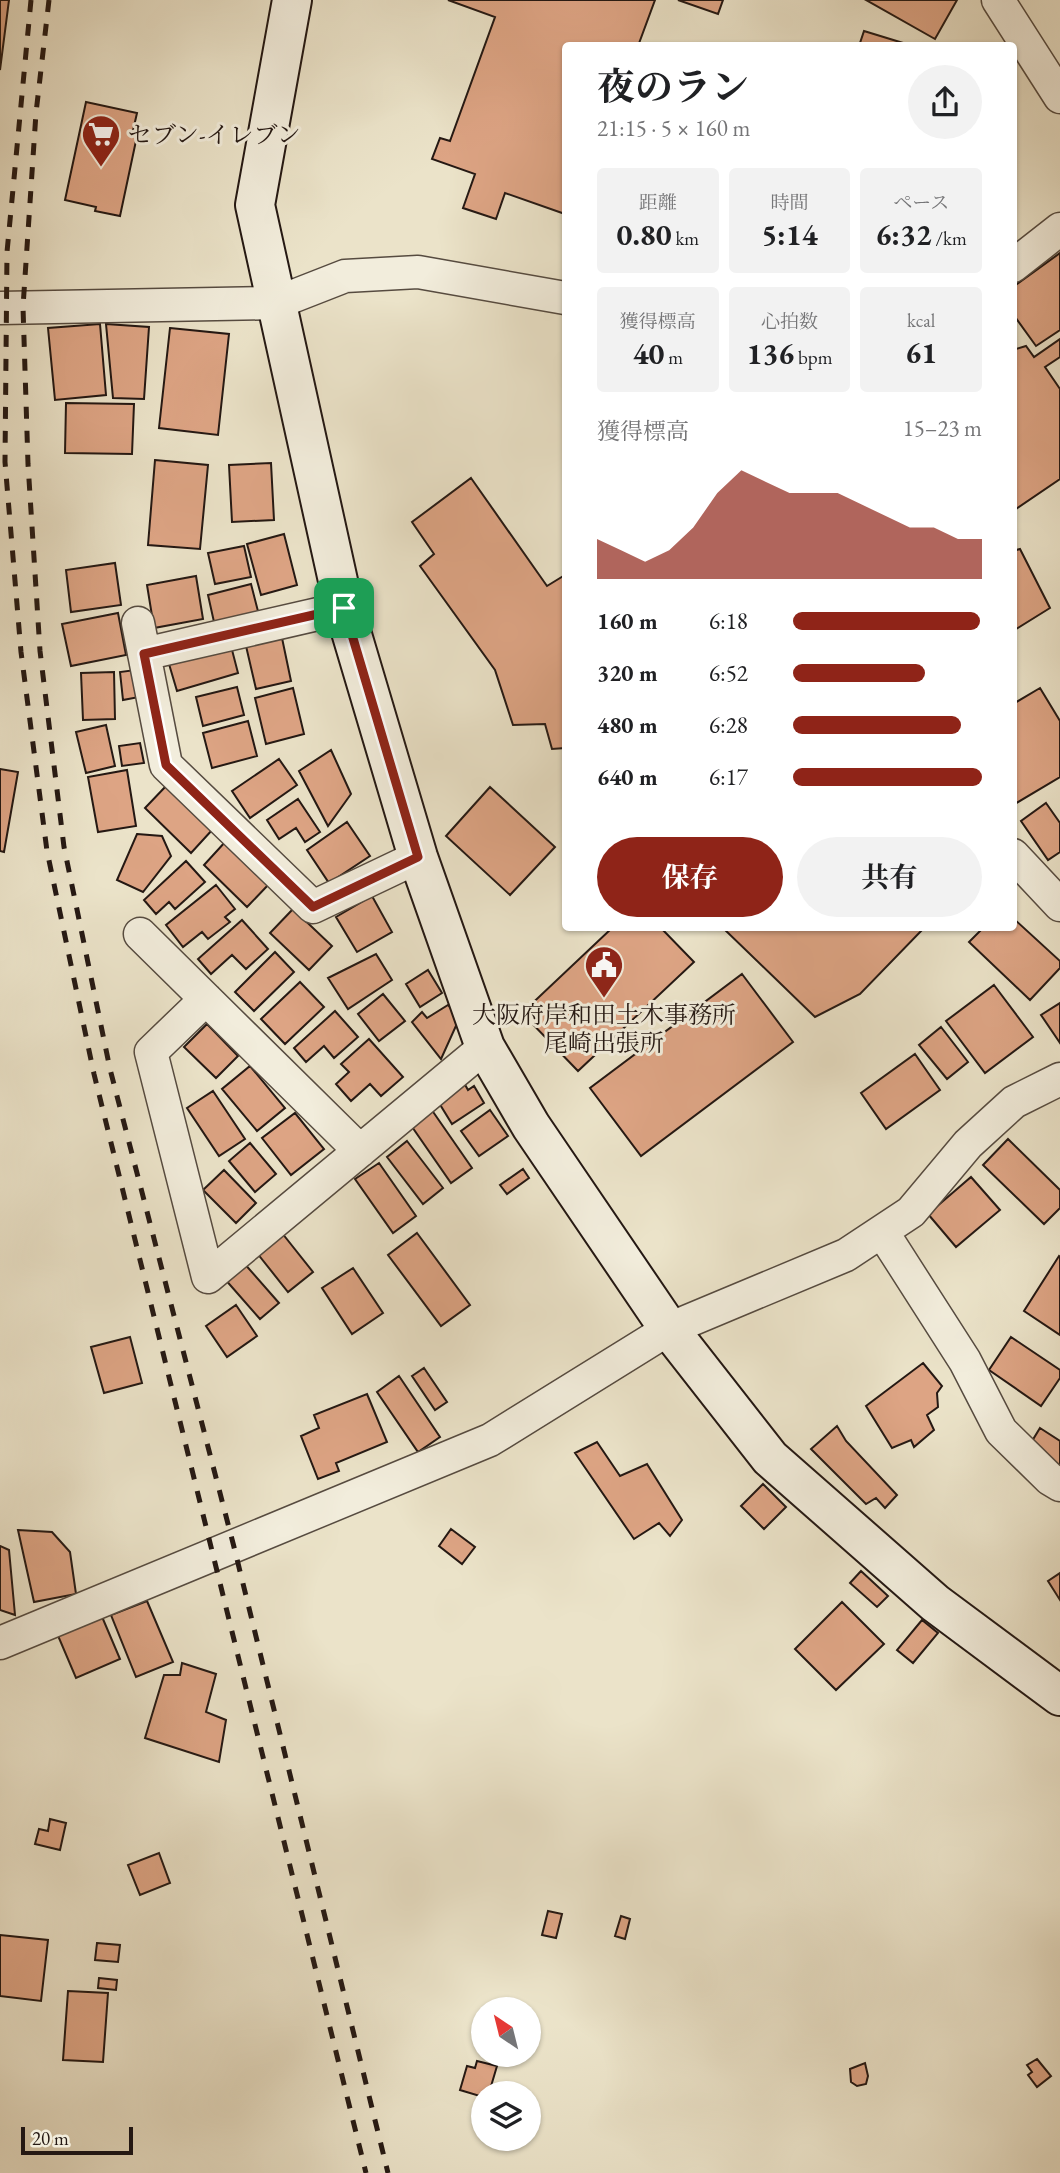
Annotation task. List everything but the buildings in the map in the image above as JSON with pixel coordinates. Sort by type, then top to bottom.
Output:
[{"type":"street","points":[[292,0],[255,205],[344,608],[418,857],[485,1047],[531,1126],[669,1329],[770,1458],[935,1603],[1060,1696]]},
{"type":"street","points":[[998,0],[1060,97]]},
{"type":"street","points":[[1017,262],[1060,229]]},
{"type":"street","points":[[0,308],[276,303],[345,276],[418,272],[562,297]]},
{"type":"street","points":[[144,654],[344,608]]},
{"type":"street","points":[[138,623],[166,765],[313,907],[418,857]]},
{"type":"street","points":[[1017,859],[1060,905]]},
{"type":"street","points":[[140,934],[360,1151]]},
{"type":"street","points":[[206,999],[151,1052],[208,1277],[485,1047]]},
{"type":"street","points":[[0,1643],[490,1440],[669,1329],[846,1255],[911,1212],[968,1144],[1014,1101],[1060,1079]]},
{"type":"street","points":[[883,1233],[965,1361],[1001,1431],[1050,1479],[1060,1485]]},
{"type":"railway","points":[[31,0],[7,252],[5,462],[21,652],[47,851],[94,1074],[366,2173]]},
{"type":"railway","points":[[49,0],[36,113],[23,307],[28,464],[40,651],[64,847],[110,1069],[234,1547],[388,2173]]},
{"type":"place","name":"セブン-イレブン","points":[[101,168]]},
{"type":"place","name":"大阪府岸和田土木事務所 尾崎出張所","points":[[604,999]]},
{"type":"route","points":[[344,608],[418,857],[313,907],[166,765],[144,654],[344,608]]}]
